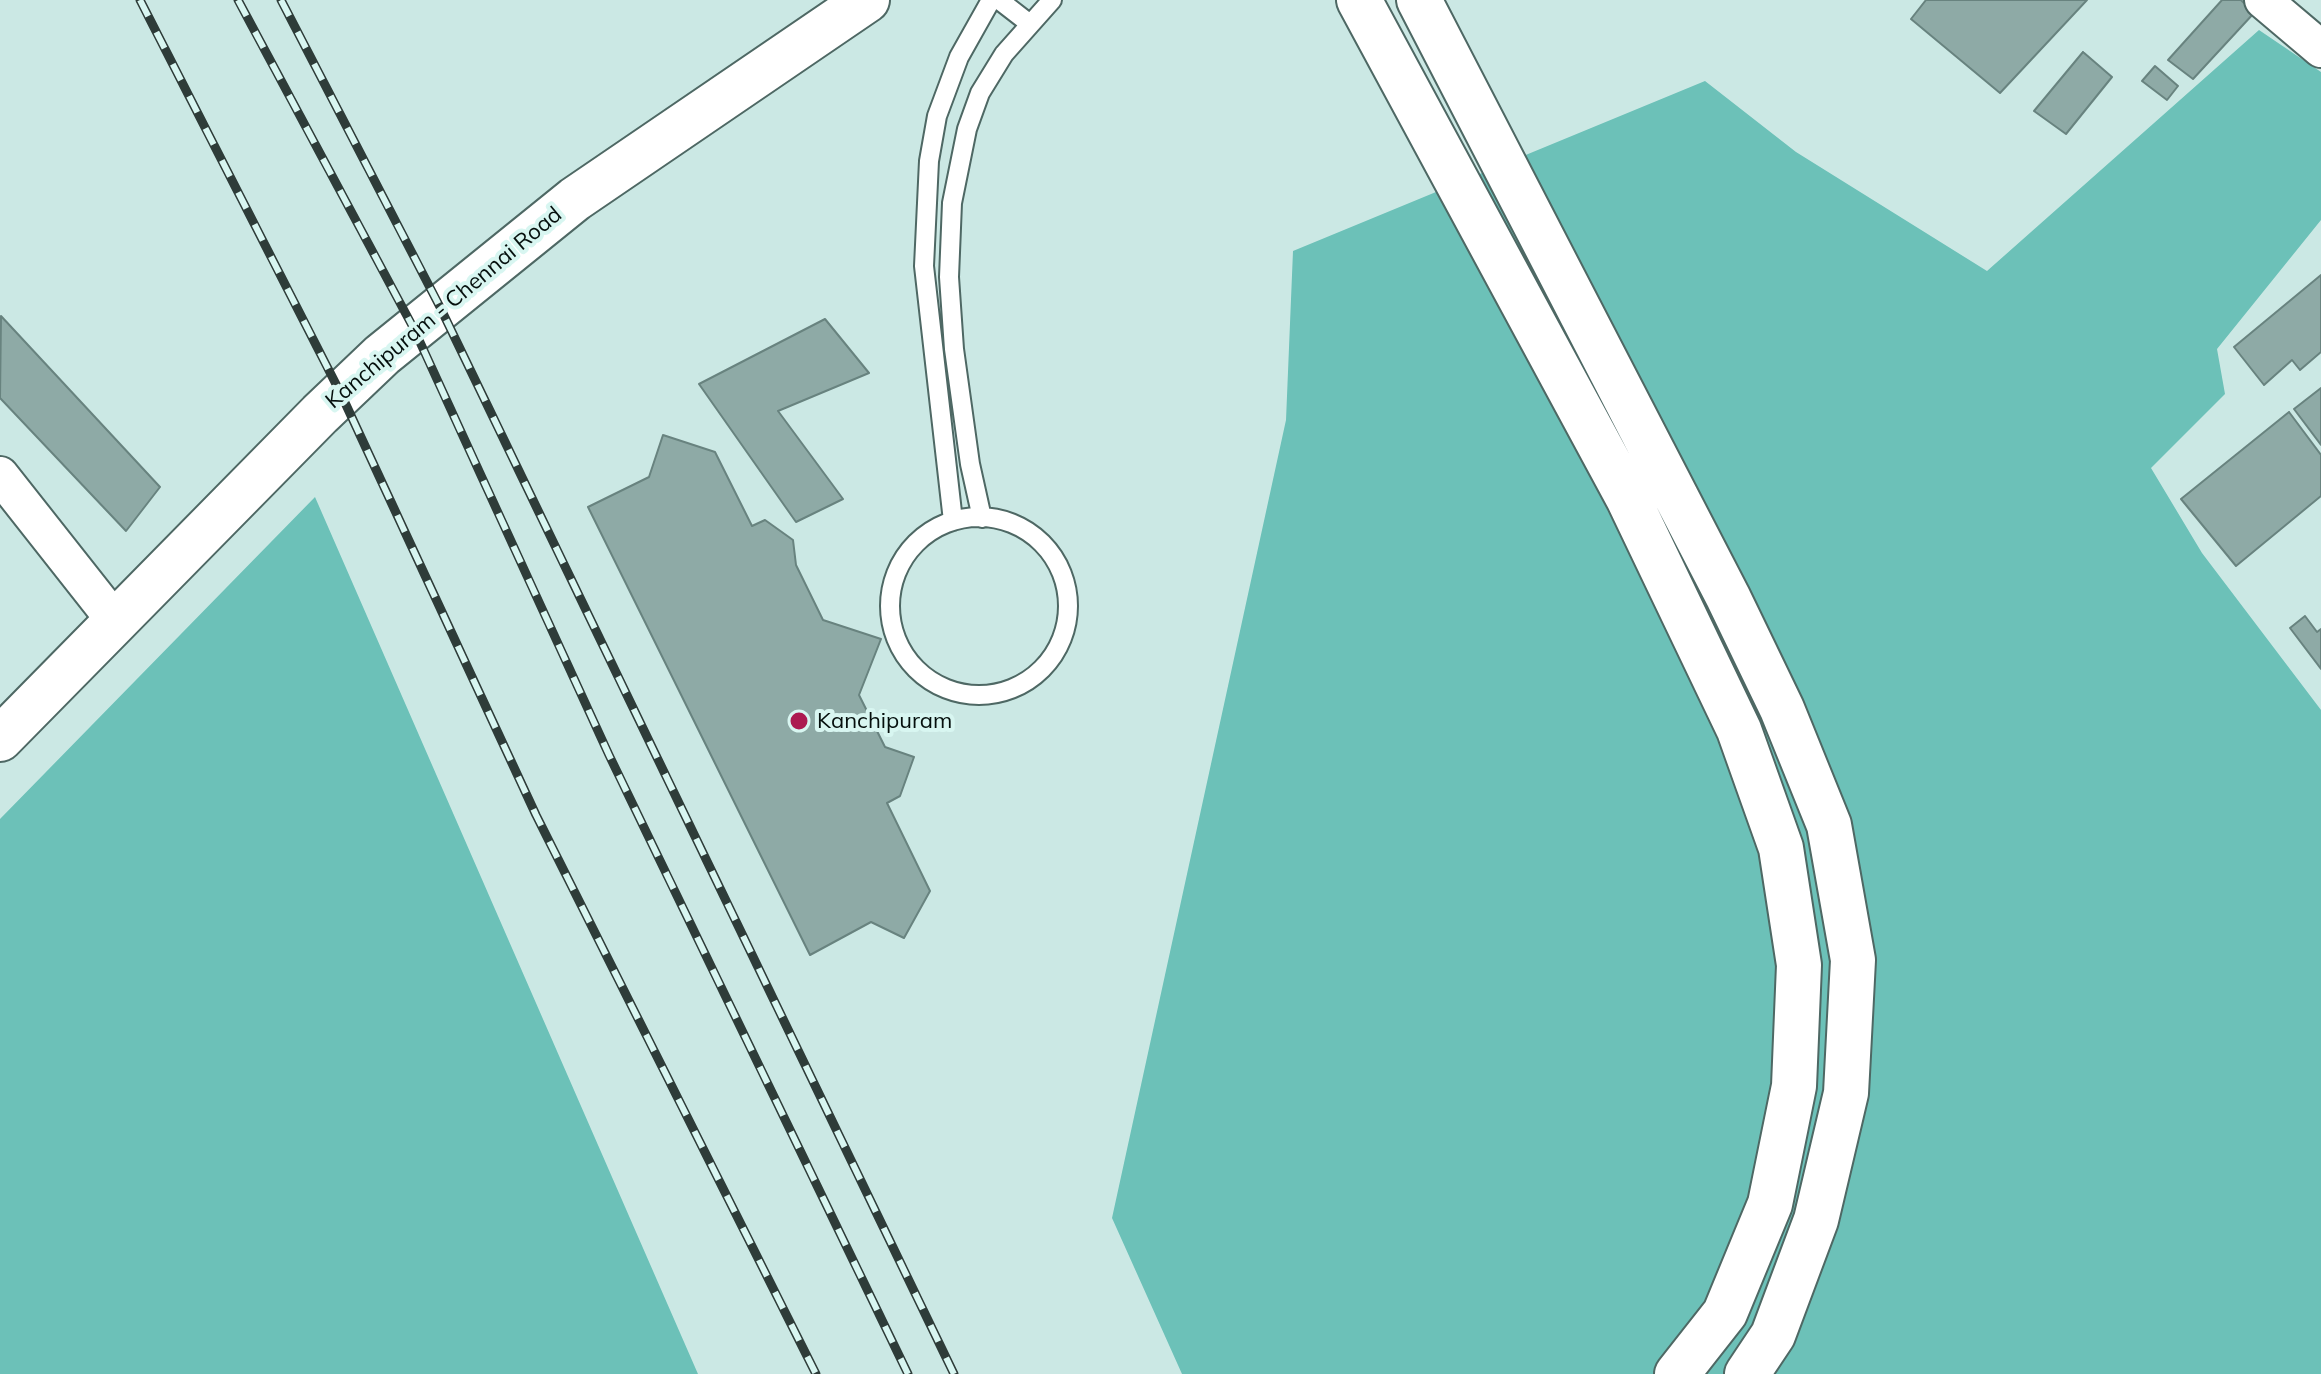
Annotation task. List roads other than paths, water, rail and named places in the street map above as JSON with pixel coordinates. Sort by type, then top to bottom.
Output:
[{"type":"main road","name":"Kanchipuram - Chennai Road","points":[[0,739],[382,355],[600,181],[867,0]]},
{"type":"main road","points":[[1359,0],[1628,498],[1739,730],[1781,848],[1799,965],[1794,1086],[1770,1204],[1725,1313],[1677,1374]]},
{"type":"main road","points":[[1427,13],[1721,583],[1782,709],[1829,825],[1853,960],[1846,1093],[1816,1220],[1773,1335],[1747,1374]]},
{"type":"street","points":[[2263,0],[2321,49]]},
{"type":"street","points":[[0,475],[116,622]]},
{"type":"lane","points":[[953,521],[924,266],[928,175],[937,116],[959,57],[991,0]]},
{"type":"lane","points":[[999,0],[1030,24]]},
{"type":"lane","points":[[982,518],[970,464],[954,349],[949,277],[952,203],[967,129],[980,93],[1004,54],[1052,0]]},
{"type":"lane","points":[[982,518],[1004,520],[1030,533],[1050,553],[1063,578],[1068,606],[1063,634],[1050,659],[1029,679],[1004,691],[976,695],[946,689],[920,673],[900,650],[891,621],[891,590],[901,562],[920,538],[953,521],[982,518]]},
{"type":"railway","points":[[140,0],[341,394],[536,815],[816,1374]]},
{"type":"railway","points":[[238,0],[414,329],[609,755],[908,1374]]},
{"type":"railway","points":[[281,0],[440,307],[954,1374]]},
{"type":"place","name":"Kanchipuram","points":[[799,721]]}]
